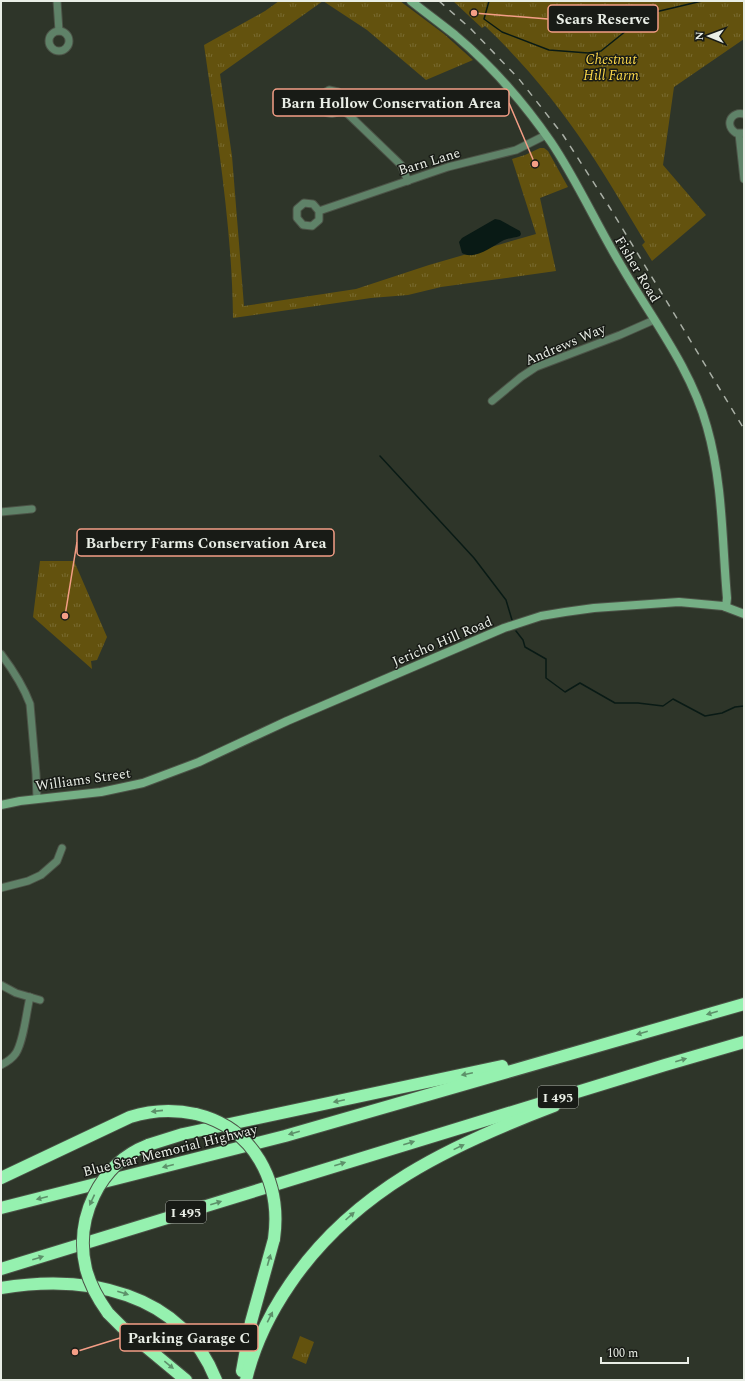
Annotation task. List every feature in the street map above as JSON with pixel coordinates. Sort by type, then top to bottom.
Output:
[{"type":"highway","points":[[186,1380],[122,1327],[108,1313],[95,1292],[86,1268],[83,1240],[86,1217],[94,1196],[109,1172],[128,1156],[148,1145],[188,1133],[600,1045],[744,1004]]},
{"type":"highway","name":"I 495","points":[[1,1269],[372,1154],[744,1042]]},
{"type":"highway","name":"Blue Star Memorial Highway","points":[[1,1208],[258,1143],[600,1045]]},
{"type":"highway","points":[[246,1380],[262,1334],[276,1305],[290,1284],[312,1254],[349,1216],[371,1198],[416,1169],[483,1136],[533,1114],[665,1065]]},
{"type":"highway","points":[[1,1178],[130,1117],[146,1112],[176,1110],[196,1114],[216,1120],[246,1141],[258,1157],[268,1175],[276,1216],[274,1239],[250,1326],[241,1380]]},
{"type":"highway","points":[[1,1288],[36,1284],[70,1284],[101,1288],[138,1299],[164,1313],[186,1332],[202,1353],[216,1380]]},
{"type":"street","points":[[58,1],[59,31]]},
{"type":"street","name":"Fisher Road","points":[[411,1],[456,36],[501,79],[546,135],[621,267],[676,354],[692,384],[708,428],[715,459],[719,489],[727,598],[726,607]]},
{"type":"street","points":[[341,109],[349,114],[400,164],[404,169],[408,181]]},
{"type":"street","points":[[744,114],[736,114],[730,121],[731,128],[736,133],[742,133],[744,179]]},
{"type":"street","name":"Barn Lane","points":[[320,211],[448,167],[516,150],[546,135]]},
{"type":"street","name":"Andrews Way","points":[[492,401],[517,380],[536,367],[620,335],[654,320]]},
{"type":"street","points":[[1,512],[32,509]]},
{"type":"street","name":"Jericho Hill Road","points":[[167,775],[524,620],[565,612],[691,602],[726,607],[744,614]]},
{"type":"street","points":[[1,654],[14,671],[30,704],[37,799]]},
{"type":"street","name":"Williams Street","points":[[1,805],[20,801],[120,789],[143,784],[167,775]]},
{"type":"street","points":[[1,888],[28,881],[41,875],[57,861],[62,848]]},
{"type":"street","points":[[1,985],[40,1000]]},
{"type":"street","points":[[1,1065],[10,1060],[16,1054],[20,1043],[30,997]]},
{"type":"green space","points":[[279,1],[323,1],[220,74],[232,156],[244,306],[356,289],[429,265],[536,234],[512,159],[540,148],[544,148],[548,151],[568,187],[540,198],[556,271],[441,287],[408,295],[371,298],[233,318],[227,215],[204,45],[265,11]]},
{"type":"green space","points":[[323,1],[400,1],[444,34],[473,60],[426,80],[367,30]]},
{"type":"green space","name":"Chestnut Hill Farm","points":[[453,1],[744,1],[744,39],[674,87],[663,165],[706,215],[652,261],[642,245],[645,242],[610,183],[576,132],[552,100],[527,69],[485,26],[482,28]]},
{"type":"green space","points":[[40,561],[74,561],[107,637],[97,660],[91,661],[92,669],[33,617]]},
{"type":"green space","points":[[300,1336],[314,1342],[306,1364],[292,1358]]},
{"type":"shaded area","points":[[495,219],[500,220],[520,231],[520,236],[504,240],[478,254],[467,255],[462,253],[459,242],[462,238]]},
{"type":"waterway","points":[[489,1],[484,19],[502,32],[549,50],[588,53],[601,51],[647,14],[702,1]]},
{"type":"waterway","points":[[380,456],[474,558],[506,600],[512,620]]},
{"type":"waterway","points":[[516,631],[523,640],[525,647],[546,659],[546,678],[565,692],[580,683],[615,703],[638,703],[663,706],[673,699],[705,716],[722,713],[735,707],[744,706]]},
{"type":"railway","points":[[439,1],[471,29],[519,79],[563,135],[610,208],[744,429]]},
{"type":"place","name":"Sears Reserve","points":[[474,13]]},
{"type":"place","name":"Barn Hollow Conservation Area","points":[[535,164]]},
{"type":"place","name":"Barberry Farms Conservation Area","points":[[65,616]]},
{"type":"place","name":"Parking Garage C","points":[[75,1352]]}]
